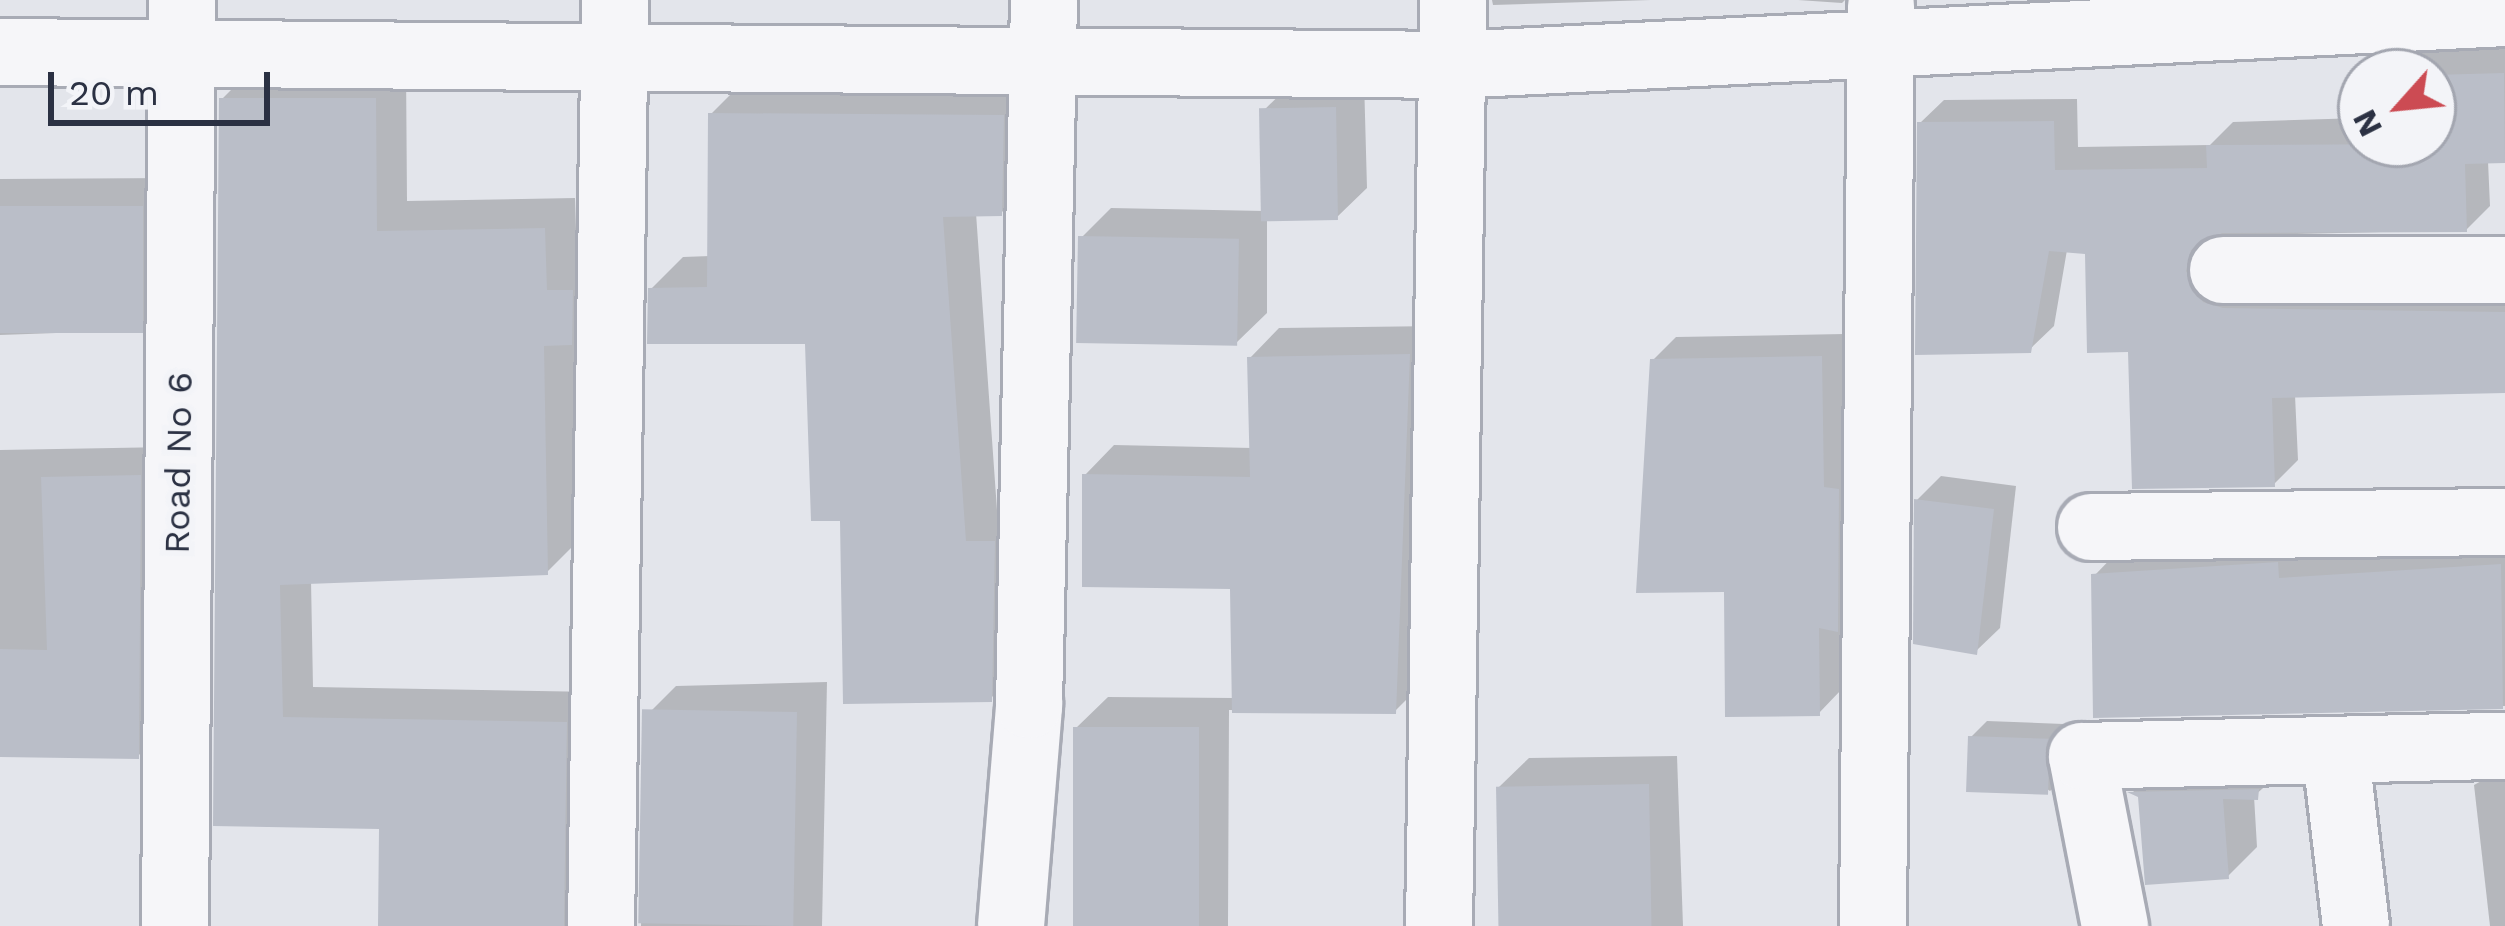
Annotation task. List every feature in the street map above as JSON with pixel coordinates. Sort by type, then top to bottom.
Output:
[{"type":"street","points":[[1439,926],[1454,0]]},
{"type":"street","points":[[0,52],[183,27],[1045,27],[1454,65],[1881,23],[2505,13]]},
{"type":"street","points":[[1873,926],[1881,23]]},
{"type":"street","name":"Road No 6","points":[[175,926],[183,27]]},
{"type":"street","points":[[1011,926],[1029,705],[1045,27]]},
{"type":"street","points":[[601,926],[614,30]]},
{"type":"street","points":[[2223,270],[2505,270]]},
{"type":"street","points":[[2091,526],[2505,521]]},
{"type":"street","points":[[2115,926],[2082,756],[2336,756],[2505,746]]},
{"type":"street","points":[[2336,756],[2356,926]]},
{"type":"building","points":[[2504,73],[2505,163],[2465,164],[2467,232],[2222,233],[2191,250],[2186,271],[2203,302],[2223,308],[2505,312],[2505,393],[2272,398],[2275,487],[2132,489],[2128,352],[2087,353],[2085,254],[2049,251],[2031,353],[1915,355],[1917,122],[2054,121],[2055,170],[2207,168],[2206,145],[2337,144],[2337,168],[2457,168],[2457,74]]},
{"type":"building","points":[[219,98],[376,98],[377,231],[545,228],[547,290],[573,290],[572,345],[544,346],[548,575],[280,585],[283,717],[567,722],[564,926],[378,926],[379,829],[213,826]]},
{"type":"building","points":[[1336,107],[1338,220],[1261,221],[1259,108]]},
{"type":"building","points":[[708,113],[1004,115],[1002,216],[943,217],[966,541],[995,541],[992,702],[843,704],[840,521],[811,521],[805,344],[647,344],[648,288],[707,287]]},
{"type":"building","points":[[0,206],[143,206],[143,333],[0,333]]},
{"type":"building","points":[[1078,236],[1239,239],[1237,346],[1076,343]]},
{"type":"building","points":[[1410,354],[1396,714],[1232,713],[1230,589],[1082,587],[1082,474],[1250,477],[1247,357]]},
{"type":"building","points":[[1822,356],[1824,487],[1839,489],[1838,632],[1819,628],[1820,716],[1725,717],[1724,592],[1636,593],[1650,359]]},
{"type":"building","points":[[141,475],[139,759],[0,757],[0,649],[47,650],[41,477]]},
{"type":"building","points":[[1914,499],[1994,509],[1977,655],[1913,644]]},
{"type":"building","points":[[2278,562],[2279,578],[2501,564],[2503,709],[2093,718],[2091,574]]},
{"type":"building","points":[[642,709],[797,712],[793,926],[638,923]]},
{"type":"building","points":[[1073,727],[1199,727],[1199,926],[1073,926]]},
{"type":"building","points":[[1968,736],[2050,739],[2048,795],[1966,792]]},
{"type":"building","points":[[1649,784],[1651,926],[1498,926],[1496,787]]},
{"type":"building","points":[[2259,789],[2258,800],[2223,799],[2229,879],[2145,885],[2138,797],[2127,792]]}]
